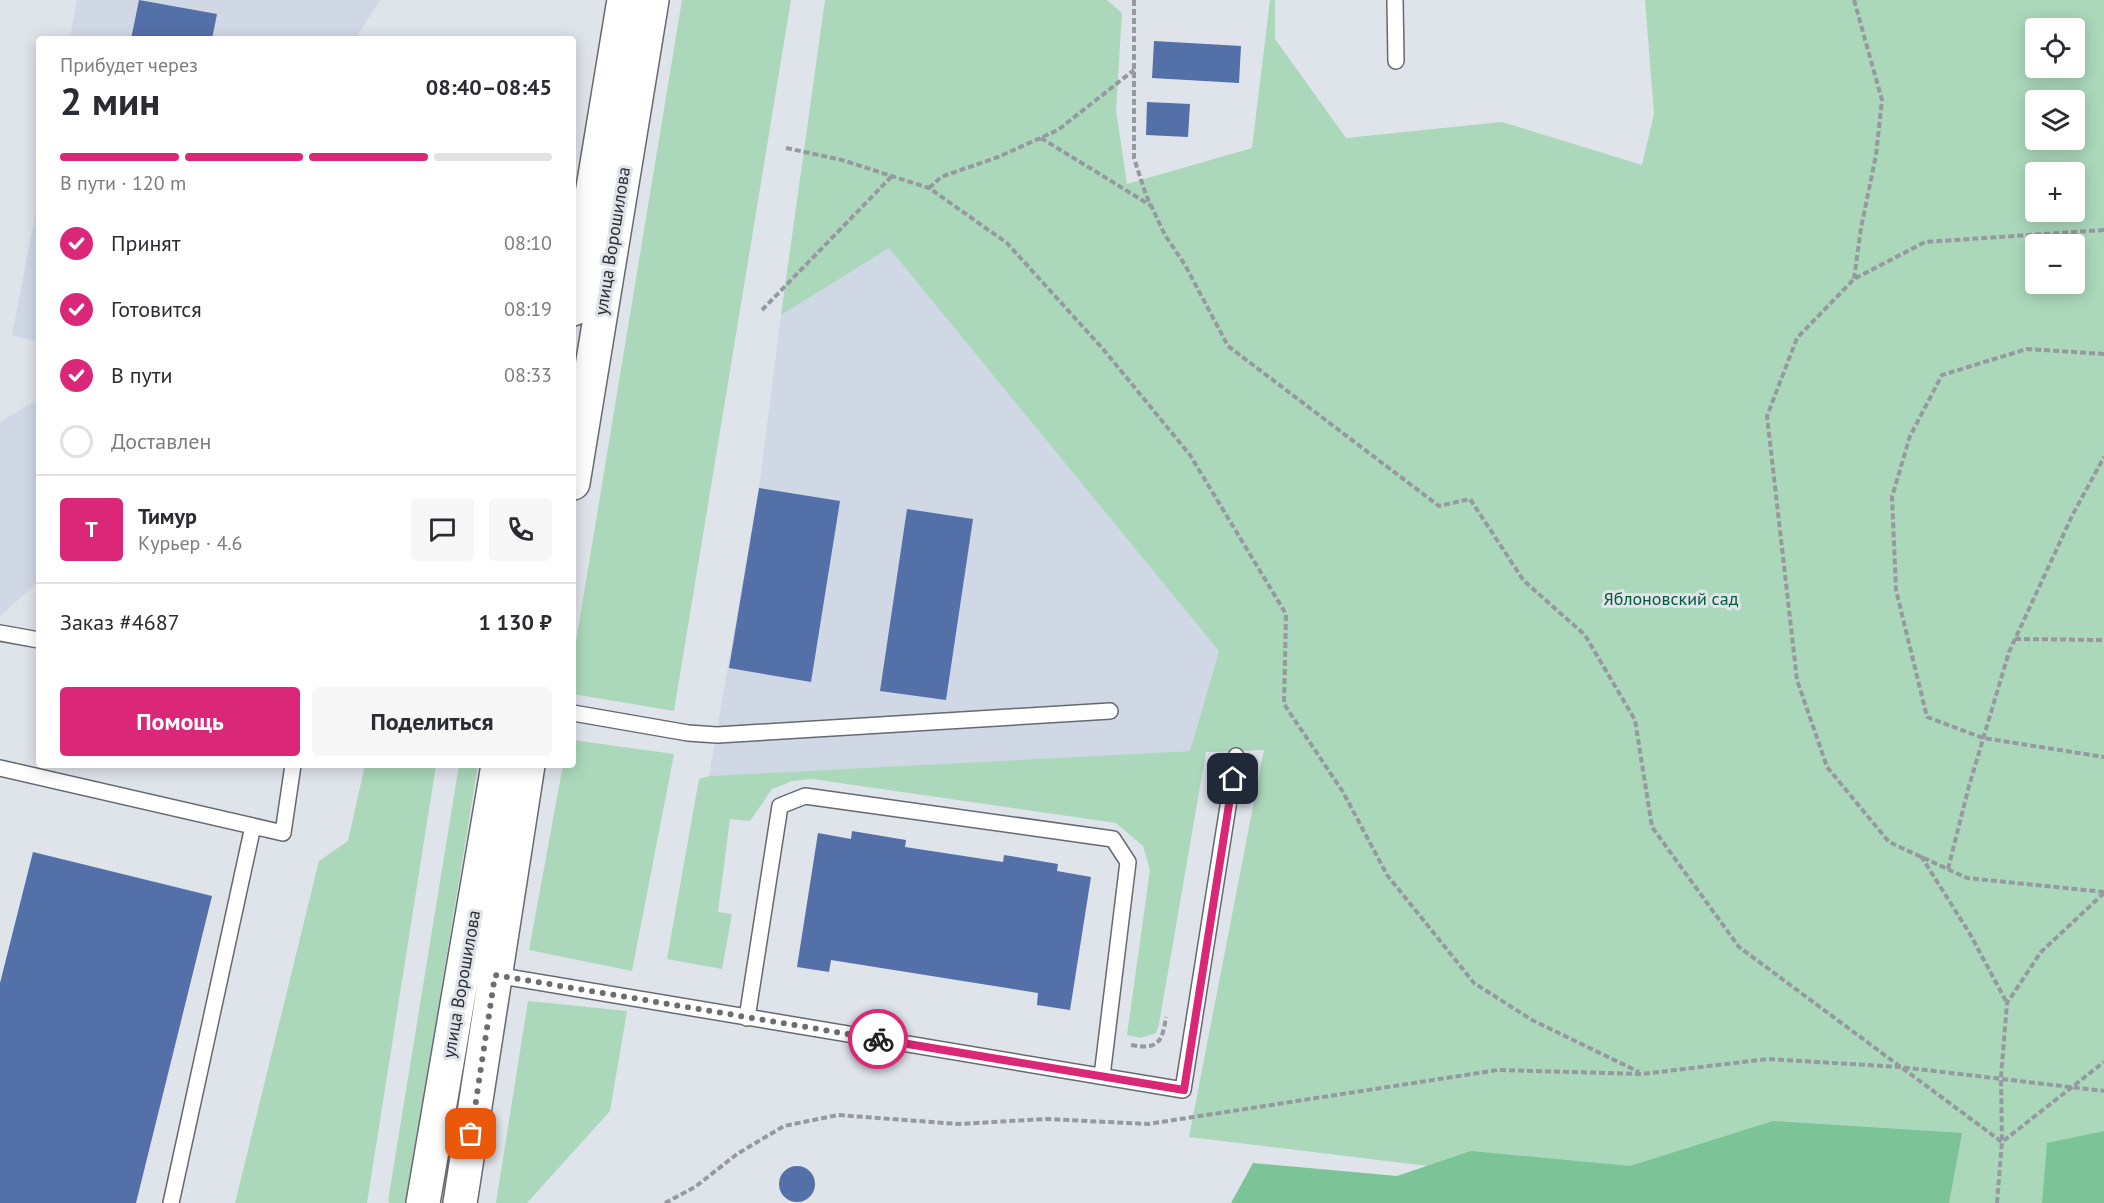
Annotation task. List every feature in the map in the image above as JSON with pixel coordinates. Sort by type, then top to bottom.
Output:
[{"type":"street","name":"улица Ворошилова","points":[[576,291],[624,0]]},
{"type":"street","name":"улица Ворошилова","points":[[576,465],[652,0]]},
{"type":"street","name":"улица Ворошилова","points":[[423,1203],[497,768]]},
{"type":"street","name":"улица Ворошилова","points":[[460,1203],[528,768]]},
{"type":"lane","points":[[1395,0],[1396,61]]},
{"type":"lane","points":[[0,633],[36,639]]},
{"type":"lane","points":[[576,714],[688,733],[717,735],[1110,711]]},
{"type":"lane","points":[[495,975],[1184,1090],[1236,756]]},
{"type":"lane","points":[[0,768],[283,833],[293,768]]},
{"type":"lane","points":[[747,1018],[780,806],[805,796],[1113,839],[1128,862],[1102,1076]]},
{"type":"lane","points":[[171,1203],[254,826]]},
{"type":"path","points":[[1134,0],[1134,158],[1165,235],[1185,265],[1228,346],[1439,506],[1470,499],[1524,581],[1585,635],[1635,720],[1652,827],[1739,947],[2002,1142]]},
{"type":"path","points":[[1854,0],[1882,100],[1876,155],[1861,228],[1854,279]]},
{"type":"path","points":[[929,188],[941,177],[998,157],[1058,130],[1134,69]]},
{"type":"path","points":[[1041,138],[1151,205]]},
{"type":"path","points":[[786,148],[842,160],[929,188],[1007,243],[1103,349],[1190,455],[1286,614],[1284,704],[1343,792],[1387,875],[1474,983],[1532,1020],[1642,1074]]},
{"type":"path","points":[[762,310],[892,176]]},
{"type":"path","points":[[2104,230],[1925,242],[1854,279],[1797,338],[1767,416],[1797,680],[1827,768],[1889,842],[1967,878],[2104,893]]},
{"type":"path","points":[[2104,354],[2027,349],[1942,375],[1910,436],[1892,497],[1896,590],[1927,717],[1983,738],[2104,757]]},
{"type":"path","points":[[1948,869],[2009,652],[2073,514],[2104,457]]},
{"type":"path","points":[[2015,639],[2104,640]]},
{"type":"path","points":[[1921,856],[1970,934],[2007,1003]]},
{"type":"path","points":[[1997,1203],[2002,1142],[2001,1077],[2007,1003],[2041,952],[2104,893]]},
{"type":"path","points":[[665,1203],[695,1187],[737,1154],[784,1126],[838,1115],[958,1124],[1047,1119],[1148,1124],[1498,1070],[1642,1074],[1768,1059],[1900,1066],[2104,1091]]},
{"type":"path","points":[[2002,1142],[2104,1062]]},
{"type":"shaded area","points":[[77,0],[380,0],[357,36],[71,36]]},
{"type":"shaded area","points":[[36,211],[36,341],[12,335]]},
{"type":"shaded area","points":[[889,247],[1219,650],[1191,751],[709,776],[759,488],[781,315]]},
{"type":"shaded area","points":[[33,402],[36,406],[36,584],[0,616],[0,422]]},
{"type":"green space","points":[[682,0],[791,0],[674,711],[576,695],[576,642]]},
{"type":"green space","name":"Яблоновский сад","points":[[825,0],[1107,0],[1122,13],[1116,110],[1127,184],[1252,148],[1270,0],[1275,0],[1275,39],[1346,138],[1502,122],[1642,165],[1654,114],[1645,0],[2104,0],[2104,1203],[1733,1203],[1189,1137],[1264,750],[1206,752],[1156,1033],[1141,1038],[1127,1035],[1150,870],[1143,846],[1116,823],[812,779],[792,781],[772,789],[750,821],[730,819],[718,912],[732,914],[722,969],[667,959],[699,779],[709,776],[1190,751],[1219,651],[889,248],[781,315]]},
{"type":"green space","points":[[576,740],[674,754],[632,971],[529,950],[562,768],[576,768]]},
{"type":"green space","points":[[364,768],[436,768],[367,1203],[235,1203],[319,861],[348,841]]},
{"type":"green space","points":[[459,768],[478,768],[406,1203],[388,1201]]},
{"type":"green space","points":[[528,1001],[627,1011],[610,1111],[527,1203],[496,1203]]},
{"type":"green space","points":[[1773,1121],[1962,1133],[1949,1203],[1231,1203],[1253,1163],[1397,1176],[1471,1151],[1630,1166]]},
{"type":"green space","points":[[2104,1131],[2104,1203],[2042,1203],[2047,1143]]},
{"type":"building","points":[[139,0],[217,14],[213,36],[132,36]]},
{"type":"building","points":[[1154,41],[1241,46],[1239,83],[1152,78]]},
{"type":"building","points":[[1147,102],[1190,104],[1188,137],[1146,135]]},
{"type":"building","points":[[759,488],[840,501],[811,682],[729,668]]},
{"type":"building","points":[[907,509],[973,519],[946,700],[880,691]]},
{"type":"building","points":[[852,831],[906,840],[905,847],[1003,862],[1004,855],[1058,864],[1057,871],[1091,877],[1070,1010],[1037,1005],[1038,993],[831,960],[829,972],[797,967],[818,833],[851,839]]},
{"type":"building","points":[[33,852],[212,896],[136,1203],[0,1203],[0,983]]},
{"type":"building","points":[[797,1166],[810,1171],[815,1184],[810,1197],[797,1202],[784,1197],[779,1184],[784,1171]]},
{"type":"way so far","points":[[471,1134],[495,975],[878,1039]]},
{"type":"route","points":[[878,1039],[1184,1090],[1233,779]]}]
